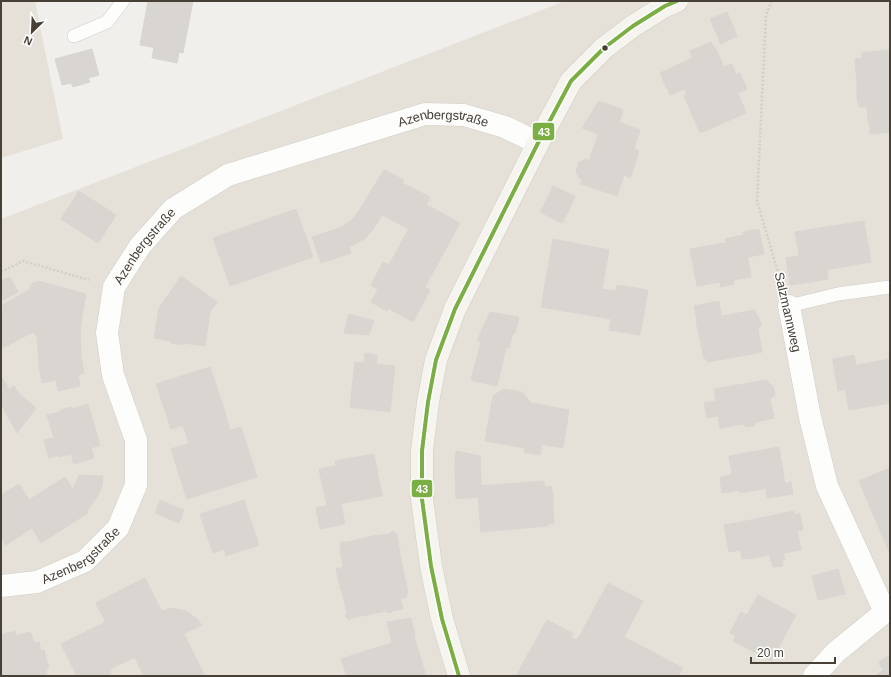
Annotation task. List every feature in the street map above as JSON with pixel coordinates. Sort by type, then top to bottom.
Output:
[{"type":"street","points":[[459,676],[442,619],[431,566],[422,499],[422,451],[428,402],[436,360],[455,309],[538,143],[571,81],[604,48],[633,26],[664,6],[677,1]]},
{"type":"street","name":"Azenbergstraße","points":[[1,586],[37,582],[85,561],[118,528],[136,485],[136,440],[113,375],[107,333],[114,288],[140,246],[173,209],[228,175],[426,114],[464,115],[504,127],[538,143]]},
{"type":"street","name":"Salzmannweg","points":[[789,306],[810,417],[827,486],[888,611]]},
{"type":"street","points":[[814,676],[836,652],[888,611]]},
{"type":"lane","points":[[74,36],[108,22],[122,1]]},
{"type":"lane","points":[[789,306],[838,294],[890,287]]},
{"type":"path","name":"Salzmannweg","points":[[772,1],[766,15],[757,201],[789,306]]},
{"type":"path","points":[[1,272],[23,261],[114,288]]},
{"type":"shaded area","points":[[1,1],[35,1],[63,139],[1,158]]},
{"type":"shaded area","points":[[565,1],[890,1],[890,676],[1,676],[1,219]]},
{"type":"building","points":[[148,1],[193,1],[183,53],[140,45]]},
{"type":"building","points":[[727,12],[737,36],[721,44],[710,19]]},
{"type":"building","points":[[711,42],[716,49],[724,67],[732,64],[736,74],[730,77],[729,75],[705,86],[702,78],[683,86],[684,89],[670,95],[660,73],[693,58],[690,51]]},
{"type":"building","points":[[154,47],[179,52],[177,63],[152,58]]},
{"type":"building","points":[[92,49],[99,75],[88,78],[90,82],[73,87],[71,83],[62,85],[55,59]]},
{"type":"building","points":[[890,50],[890,124],[869,126],[864,81],[873,80],[870,52]]},
{"type":"building","points":[[870,52],[873,80],[864,81],[865,83],[857,84],[855,59],[862,58],[862,53]]},
{"type":"building","points":[[740,73],[747,89],[738,93],[746,113],[700,133],[684,96],[687,95],[683,86],[702,78],[705,86],[729,75],[730,77]]},
{"type":"building","points":[[865,83],[867,107],[859,107],[857,99],[857,84]]},
{"type":"building","points":[[599,101],[623,110],[619,123],[604,117],[598,134],[582,128]]},
{"type":"building","points":[[604,117],[640,130],[634,149],[639,151],[635,164],[593,150]]},
{"type":"building","points":[[889,124],[890,132],[870,134],[870,126]]},
{"type":"building","points":[[593,150],[635,164],[630,178],[624,175],[617,196],[581,184],[582,179],[579,178],[576,171],[579,162],[586,159],[589,161]]},
{"type":"building","points":[[384,170],[404,180],[402,183],[430,197],[426,205],[423,203],[409,229],[382,215],[379,220],[360,209]]},
{"type":"building","points":[[553,186],[575,196],[569,210],[547,199]]},
{"type":"building","points":[[79,191],[116,215],[98,243],[61,219]]},
{"type":"building","points":[[547,199],[569,210],[562,223],[540,212]]},
{"type":"building","points":[[423,203],[460,223],[425,287],[430,290],[413,322],[388,308],[387,311],[371,302],[378,289],[371,285],[383,262],[395,268],[419,224],[413,221]]},
{"type":"building","points":[[296,209],[313,257],[230,286],[213,238]]},
{"type":"building","points":[[360,209],[379,220],[373,230],[364,239],[349,247],[342,227],[353,219]]},
{"type":"building","points":[[413,221],[419,224],[395,268],[389,265]]},
{"type":"building","points":[[864,221],[871,262],[802,274],[795,232]]},
{"type":"building","points":[[342,227],[351,253],[321,263],[312,237]]},
{"type":"building","points":[[759,229],[764,254],[748,257],[743,232]]},
{"type":"building","points":[[744,235],[751,277],[733,280],[734,284],[721,287],[720,282],[697,286],[690,249],[726,243],[725,239]]},
{"type":"building","points":[[553,239],[609,250],[602,289],[616,291],[617,285],[648,290],[640,335],[609,330],[611,319],[541,307]]},
{"type":"building","points":[[799,256],[802,274],[810,272],[811,282],[790,285],[786,258]]},
{"type":"building","points":[[827,270],[828,279],[811,282],[810,272]]},
{"type":"building","points":[[181,276],[217,302],[210,312],[205,346],[183,343],[183,345],[154,338],[159,308]]},
{"type":"building","points":[[10,277],[18,292],[1,301],[1,281]]},
{"type":"building","points":[[38,281],[86,294],[80,332],[81,356],[84,373],[78,375],[80,386],[58,391],[56,380],[42,383],[37,337],[33,332],[1,349],[1,306],[29,290],[32,284]]},
{"type":"building","points":[[719,301],[721,316],[697,321],[694,306]]},
{"type":"building","points":[[755,310],[761,325],[758,329],[762,352],[708,362],[700,320]]},
{"type":"building","points":[[490,312],[519,317],[509,348],[477,341]]},
{"type":"building","points":[[349,314],[374,321],[369,335],[344,333]]},
{"type":"building","points":[[696,321],[700,321],[707,359],[704,359]]},
{"type":"building","points":[[481,342],[506,348],[497,386],[471,380]]},
{"type":"building","points":[[365,353],[377,355],[376,364],[395,366],[390,412],[350,407],[355,362],[364,363]]},
{"type":"building","points":[[854,355],[856,365],[851,366],[852,370],[835,373],[833,359]]},
{"type":"building","points":[[890,359],[890,403],[849,410],[845,389],[838,391],[835,373],[852,370],[851,366]]},
{"type":"building","points":[[210,367],[225,412],[171,429],[156,384]]},
{"type":"building","points":[[1,376],[9,389],[14,386],[20,395],[36,408],[17,433],[1,404]]},
{"type":"building","points":[[767,380],[768,383],[773,386],[775,395],[770,399],[774,418],[756,422],[754,426],[747,427],[743,424],[720,428],[714,389]]},
{"type":"building","points":[[504,389],[522,392],[531,403],[569,410],[563,448],[542,444],[540,455],[524,452],[525,448],[485,441],[493,396]]},
{"type":"building","points":[[716,401],[718,416],[707,418],[704,403]]},
{"type":"building","points":[[88,404],[100,445],[91,448],[94,458],[74,464],[71,454],[49,458],[44,440],[54,438],[47,415],[60,412],[60,410],[71,407],[72,409]]},
{"type":"building","points":[[225,412],[230,431],[189,444],[183,425]]},
{"type":"building","points":[[241,427],[257,477],[187,499],[171,449]]},
{"type":"building","points":[[779,447],[785,485],[740,493],[739,490],[735,491],[729,456]]},
{"type":"building","points":[[456,451],[480,456],[481,486],[477,486],[478,497],[456,499]]},
{"type":"building","points":[[374,454],[382,496],[327,506],[319,469],[336,466],[335,461]]},
{"type":"building","points":[[890,468],[890,554],[859,481]]},
{"type":"building","points":[[79,475],[103,476],[102,486],[97,497],[87,511],[73,489]]},
{"type":"building","points":[[732,475],[735,491],[722,493],[720,477]]},
{"type":"building","points":[[65,477],[88,513],[41,543],[32,528],[6,545],[1,537],[1,495],[19,484],[29,500]]},
{"type":"building","points":[[544,481],[548,526],[481,532],[477,486]]},
{"type":"building","points":[[791,482],[793,494],[767,498],[766,488]]},
{"type":"building","points":[[545,486],[551,486],[553,494],[554,524],[548,524]]},
{"type":"building","points":[[160,500],[184,510],[179,523],[155,513]]},
{"type":"building","points":[[244,500],[259,545],[226,556],[224,549],[213,553],[200,514]]},
{"type":"building","points":[[341,503],[345,524],[320,529],[316,508]]},
{"type":"building","points":[[794,511],[794,515],[800,513],[803,530],[797,531],[801,550],[783,553],[785,560],[772,563],[769,555],[748,559],[741,522]]},
{"type":"building","points":[[741,522],[745,547],[740,548],[740,550],[729,552],[724,525]]},
{"type":"building","points":[[392,531],[397,534],[399,548],[401,550],[399,550],[408,590],[406,598],[389,600],[392,612],[387,613],[387,611],[351,618],[348,620],[348,617],[346,618],[345,615],[347,614],[342,590],[340,590],[340,586],[347,585],[340,551],[341,542],[389,534]]},
{"type":"building","points":[[745,547],[748,558],[742,559],[740,548]]},
{"type":"building","points":[[782,561],[783,566],[773,567],[772,563]]},
{"type":"building","points":[[344,567],[347,585],[340,586],[336,569]]},
{"type":"building","points":[[838,569],[845,594],[818,600],[812,576]]},
{"type":"building","points":[[145,578],[169,626],[120,650],[96,603]]},
{"type":"building","points":[[608,583],[643,601],[624,637],[683,668],[678,676],[516,676],[547,620],[574,634],[571,636],[574,640],[579,637]]},
{"type":"building","points":[[758,595],[796,615],[771,661],[733,641],[736,636],[730,633],[741,612],[747,615]]},
{"type":"building","points":[[400,597],[403,609],[391,611],[389,600]]},
{"type":"building","points":[[170,608],[186,611],[197,619],[202,625],[110,669],[111,676],[77,676],[61,644],[106,622],[120,650],[169,626],[162,611]]},
{"type":"building","points":[[411,618],[415,636],[392,643],[387,622]]},
{"type":"building","points":[[15,631],[16,636],[30,632],[35,643],[39,642],[41,651],[44,650],[49,668],[46,669],[47,676],[1,676],[1,635]]},
{"type":"building","points":[[184,634],[205,676],[144,676],[135,658]]},
{"type":"building","points":[[414,636],[426,676],[378,676],[369,650]]},
{"type":"building","points":[[369,650],[378,676],[347,676],[341,659]]},
{"type":"building","points":[[890,655],[890,668],[886,671],[883,670],[879,664],[880,661]]},
{"type":"building","points":[[890,668],[890,676],[875,676],[883,670],[886,671]]},
{"type":"transit line","name":"43","points":[[459,676],[442,619],[431,566],[422,499],[422,451],[428,402],[436,360],[455,309],[538,143],[571,81],[604,48],[633,26],[665,6],[677,1]]}]
